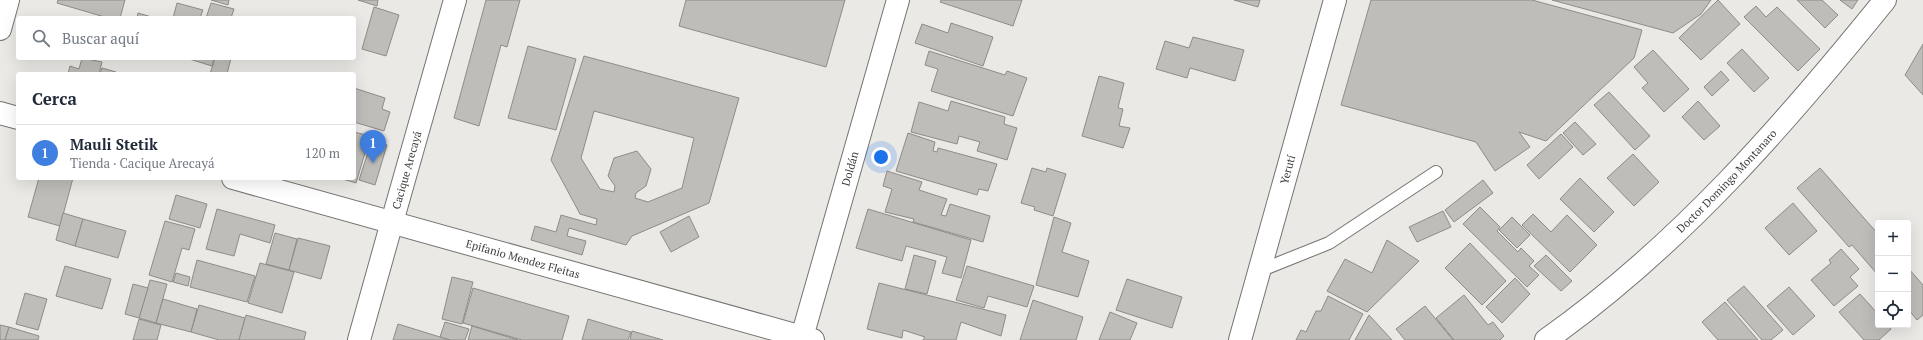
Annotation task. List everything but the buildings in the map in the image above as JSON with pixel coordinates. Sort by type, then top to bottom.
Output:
[{"type":"street","points":[[0,29],[8,0]]},
{"type":"street","name":"Cacique Arecayá","points":[[359,340],[455,0]]},
{"type":"street","name":"Doldán","points":[[808,338],[898,0]]},
{"type":"street","name":"Yerutí","points":[[1240,340],[1335,0]]},
{"type":"street","name":"Doctor Domingo Montanaro","points":[[1546,340],[1588,310],[1682,228],[1752,157],[1831,67],[1885,0]]},
{"type":"street","points":[[0,113],[16,117]]},
{"type":"street","name":"Epifanio Mendez Fleitas","points":[[241,180],[808,338]]},
{"type":"lane","points":[[1260,271],[1330,243],[1436,172]]},
{"type":"place","name":"Mauli Stetik","points":[[373,163]]}]
